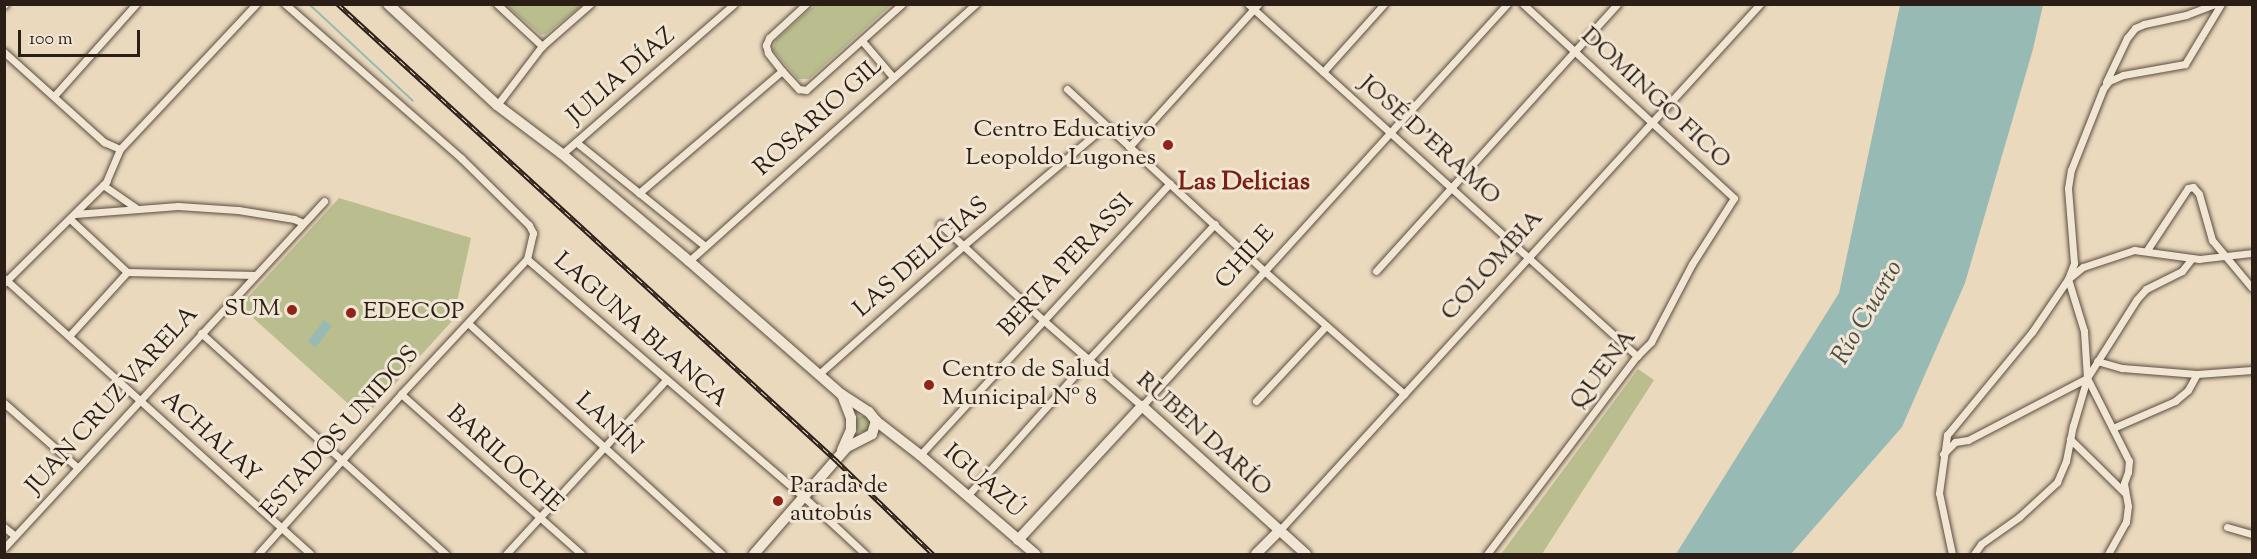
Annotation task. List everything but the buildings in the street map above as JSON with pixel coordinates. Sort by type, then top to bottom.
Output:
[{"type":"main road","points":[[388,4],[498,105],[562,154],[841,394],[869,412],[876,421],[867,436],[847,447],[754,555]]},
{"type":"main road","points":[[837,461],[850,430],[851,418],[841,394]]},
{"type":"main road","name":"RUBEN DARÍO","points":[[1142,406],[1306,555]]},
{"type":"main road","name":"CHILE","points":[[1018,540],[1142,406]]},
{"type":"main road","points":[[851,418],[864,410]]},
{"type":"main road","name":"IGUAZÚ","points":[[876,421],[920,455],[1035,555]]},
{"type":"main road","points":[[850,430],[867,436]]},
{"type":"main road","name":"IGUAZÚ","points":[[867,436],[903,441]]},
{"type":"main road","name":"RUBEN DARÍO","points":[[1278,531],[1298,555]]},
{"type":"main road","name":"COLOMBIA","points":[[1256,555],[1278,531]]},
{"type":"street","points":[[54,96],[136,4]]},
{"type":"street","points":[[5,280],[103,184],[111,174],[120,149],[255,4]]},
{"type":"street","name":"LAGUNA BLANCA","points":[[285,4],[461,158],[529,225],[533,233],[527,259],[805,498],[865,555]]},
{"type":"street","points":[[497,4],[542,46]]},
{"type":"street","points":[[498,105],[542,46],[590,4]]},
{"type":"street","name":"JULIA DÍAZ","points":[[562,154],[734,4]]},
{"type":"street","points":[[806,4],[769,38],[766,45],[768,53],[782,71],[799,89],[806,90],[863,42],[902,4]]},
{"type":"street","name":"ROSARIO GIL","points":[[689,261],[975,4]]},
{"type":"street","points":[[1323,72],[1384,4]]},
{"type":"street","name":"CHILE","points":[[1142,406],[1263,270],[1507,4]]},
{"type":"street","name":"DOMINGO FICO","points":[[1523,4],[1734,198]]},
{"type":"street","points":[[1376,271],[1617,4]]},
{"type":"street","name":"COLOMBIA","points":[[1278,531],[1760,4]]},
{"type":"street","points":[[1952,555],[1939,493],[1943,454],[1950,429],[2032,332],[2068,279],[2074,263],[2068,188],[2071,170],[2103,89],[2127,38],[2135,28],[2144,24],[2186,15],[2214,4]]},
{"type":"street","points":[[2103,89],[2109,81],[2123,75],[2185,64],[2221,4]]},
{"type":"street","points":[[1129,147],[1253,6]]},
{"type":"street","name":"JOSÉ D'ERAMO","points":[[1253,6],[1637,356]]},
{"type":"street","points":[[863,42],[893,77]]},
{"type":"street","points":[[4,52],[104,142],[120,149]]},
{"type":"street","points":[[639,193],[782,71]]},
{"type":"street","points":[[1067,89],[1263,270],[1404,394]]},
{"type":"street","name":"LAS DELICIAS","points":[[820,374],[964,245],[1106,126]]},
{"type":"street","points":[[576,142],[705,246]]},
{"type":"street","name":"BERTA PERASSI","points":[[920,455],[1170,183]]},
{"type":"street","points":[[103,184],[136,208]]},
{"type":"street","points":[[2146,250],[2188,188],[2193,187],[2199,194],[2212,240],[2253,288]]},
{"type":"street","name":"QUENA","points":[[1487,555],[1637,356],[1651,342],[1692,264],[1734,198]]},
{"type":"street","name":"JUAN CRUZ VARELA","points":[[4,548],[324,201]]},
{"type":"street","points":[[72,216],[136,208],[178,206],[238,210],[294,219],[303,223]]},
{"type":"street","points":[[72,216],[127,272],[255,275]]},
{"type":"street","name":"RUBEN DARÍO","points":[[940,224],[1043,320],[1142,406]]},
{"type":"street","points":[[967,496],[1088,360],[1215,224]]},
{"type":"street","points":[[2068,279],[2083,267],[2122,252],[2146,250],[2192,258],[2226,258],[2253,253]]},
{"type":"street","points":[[1974,555],[1981,544],[2019,517],[2057,482],[2066,461],[2087,378],[2097,361],[2127,312],[2146,289],[2182,271],[2192,258]]},
{"type":"street","name":"ESTADOS UNIDOS","points":[[258,555],[401,394],[469,324],[527,259]]},
{"type":"street","points":[[69,336],[127,272]]},
{"type":"street","points":[[2068,279],[2085,332],[2087,378],[2129,461],[2124,492],[2128,506],[2126,522],[2108,555]]},
{"type":"street","name":"ACHALAY","points":[[5,280],[310,555]]},
{"type":"street","name":"LANÍN","points":[[469,324],[722,555]]},
{"type":"street","points":[[1256,401],[1326,326]]},
{"type":"street","points":[[201,333],[446,555]]},
{"type":"street","points":[[2097,361],[2122,368],[2197,374],[2253,370]]},
{"type":"street","points":[[2114,428],[2175,401],[2188,390],[2197,374]]},
{"type":"street","points":[[1943,454],[1955,442],[1968,440],[2087,378]]},
{"type":"street","points":[[506,555],[666,380]]},
{"type":"street","name":"BARILOCHE","points":[[401,394],[581,555]]},
{"type":"street","points":[[4,403],[78,468]]},
{"type":"street","points":[[2070,439],[2124,492]]},
{"type":"street","points":[[4,527],[15,536]]},
{"type":"street","points":[[2227,527],[2253,534]]},
{"type":"green space","points":[[506,5],[582,5],[546,34],[541,35]]},
{"type":"green space","points":[[815,5],[891,5],[809,79],[798,79],[773,50],[776,40]]},
{"type":"green space","name":"EDECOP","points":[[339,198],[471,238],[453,320],[364,418],[240,306]]},
{"type":"green space","points":[[1638,369],[1654,380],[1542,554],[1501,554]]},
{"type":"green space","points":[[863,416],[871,424],[863,432],[855,424]]},
{"type":"water","name":"Río Cuarto","points":[[1900,5],[2043,5],[2033,49],[1965,283],[1902,427],[1791,554],[1676,554],[1839,293]]},
{"type":"water","points":[[324,320],[332,326],[316,348],[308,342]]},
{"type":"waterway","points":[[309,4],[413,101]]},
{"type":"railway","points":[[338,4],[837,461],[933,554]]},
{"type":"place","name":"Centro Educativo Leopoldo Lugones","points":[[1168,145]]},
{"type":"place","name":"SUM","points":[[292,310]]},
{"type":"place","name":"EDECOP","points":[[351,313]]},
{"type":"place","name":"Centro de Salud Municipal Nº 8","points":[[929,385]]},
{"type":"place","name":"Parada de autobús","points":[[778,501]]},
{"type":"district","name":"Las Delicias","points":[[1244,183]]}]
